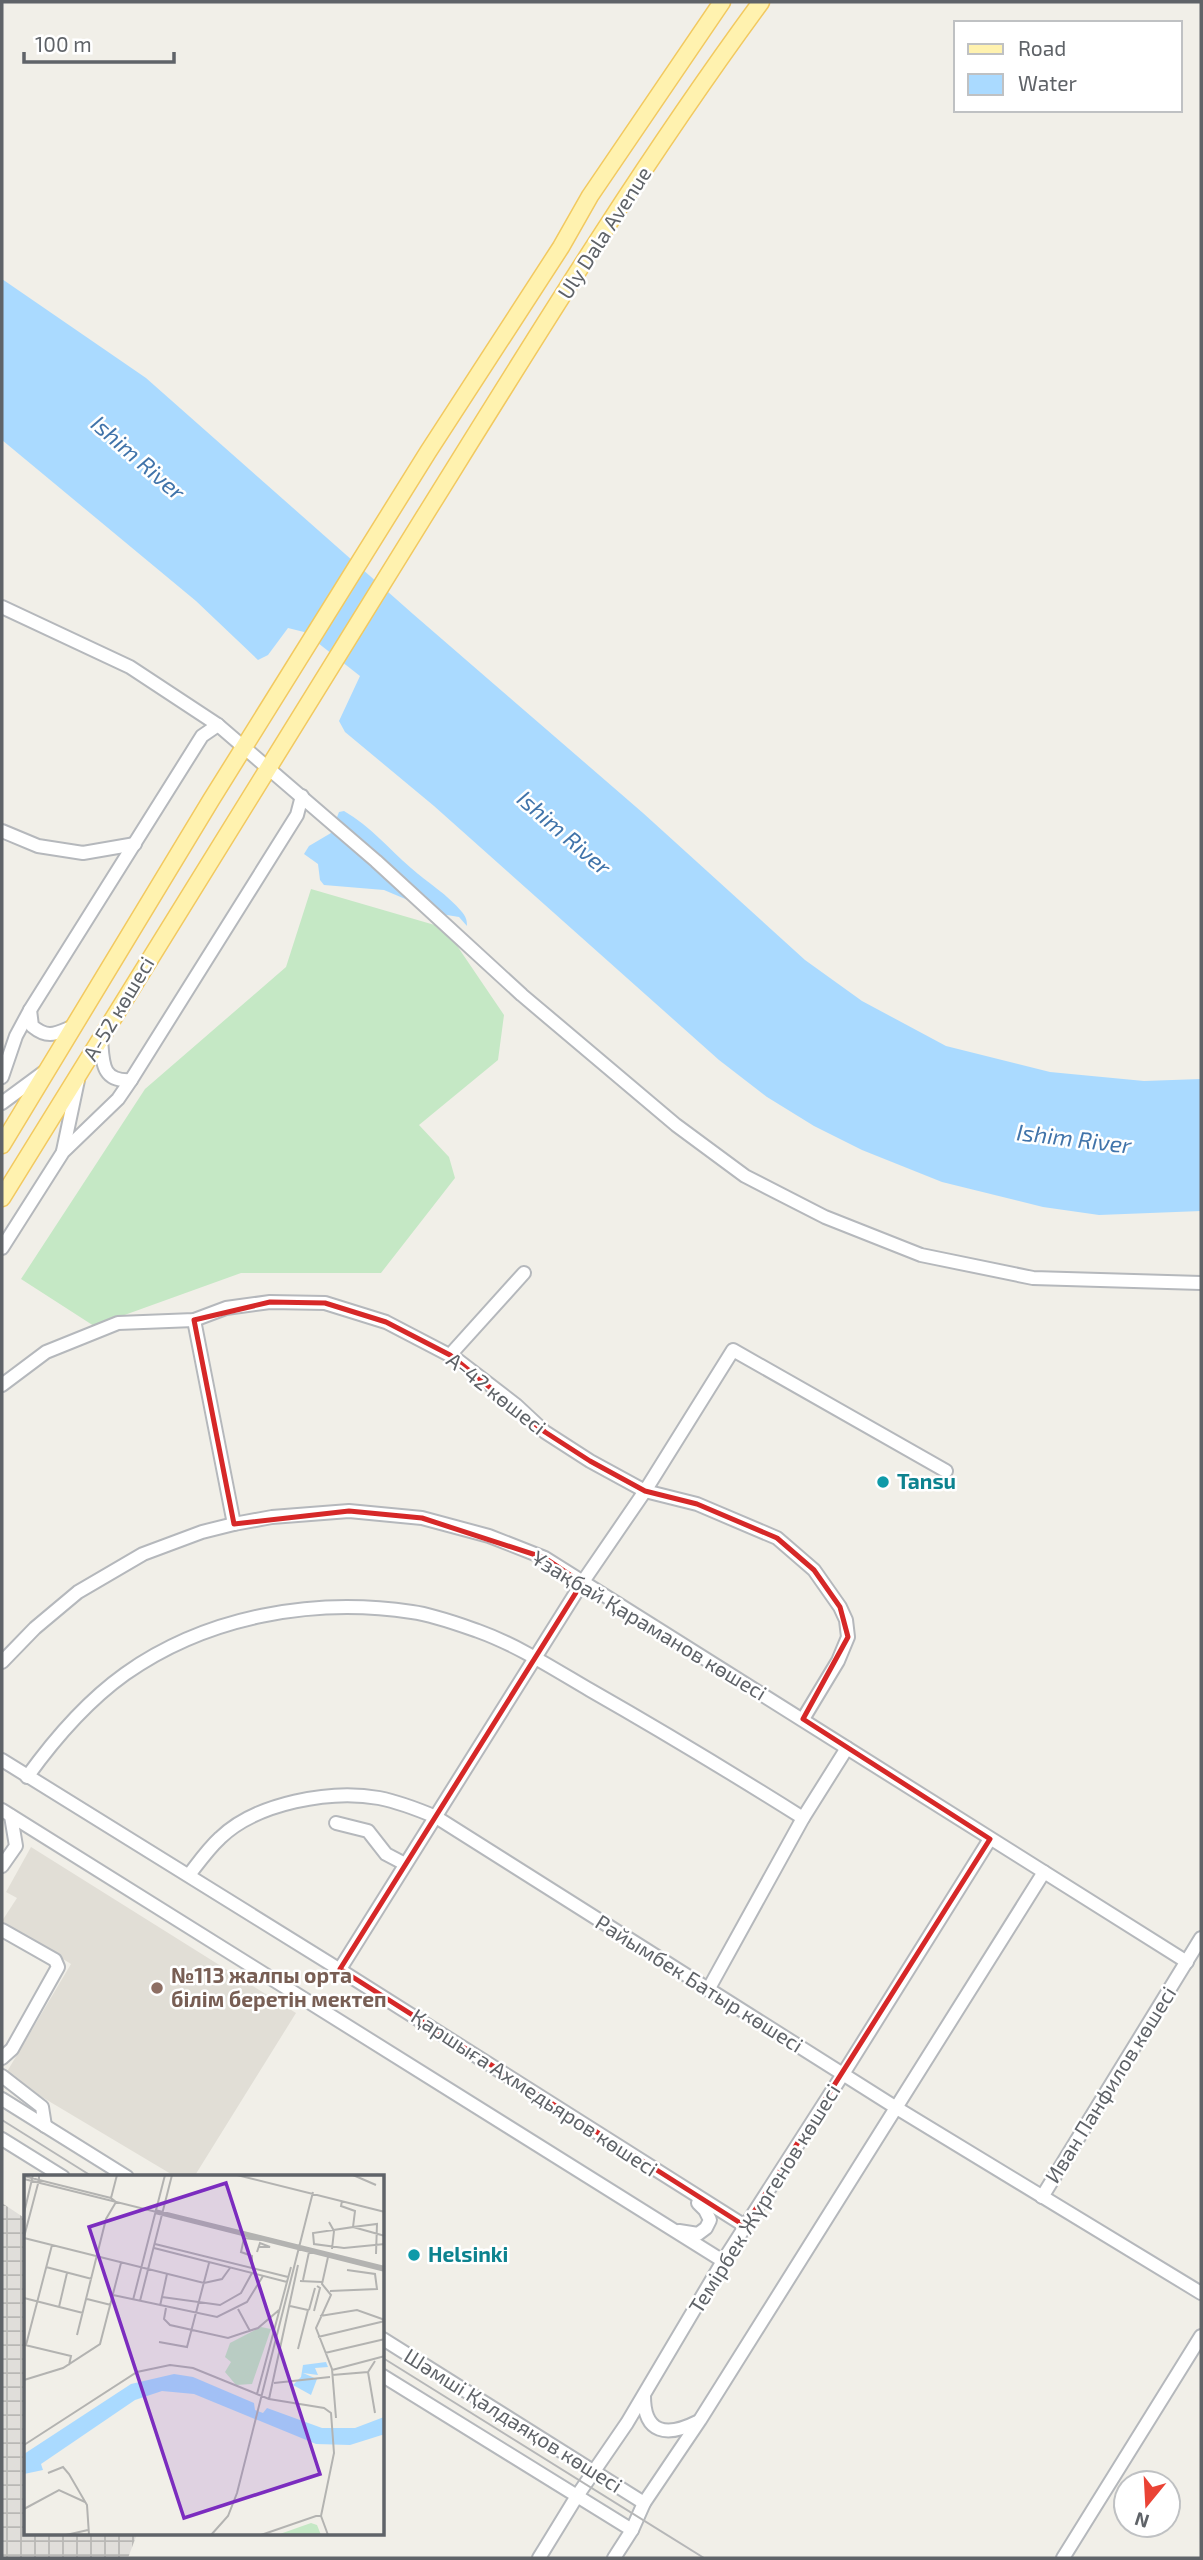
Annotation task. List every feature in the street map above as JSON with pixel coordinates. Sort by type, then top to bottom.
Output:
[{"type":"main road","name":"Uly Dala Avenue","points":[[211,800],[590,197],[722,2]]},
{"type":"main road","name":"Uly Dala Avenue","points":[[236,818],[622,205],[716,63],[761,2]]},
{"type":"main road","name":"А-52 көшесі","points":[[2,1145],[211,800]]},
{"type":"main road","name":"А-52 көшесі","points":[[2,1198],[236,818]]},
{"type":"street","points":[[2,607],[130,667],[218,725],[302,796],[532,1003],[676,1125],[745,1175],[825,1217],[921,1255],[1033,1278],[1201,1283]]},
{"type":"street","points":[[2,1077],[16,1036],[30,1010],[202,736],[218,725]]},
{"type":"street","points":[[2,1248],[63,1152],[118,1100],[297,815],[302,796]]},
{"type":"street","points":[[2,831],[38,846],[83,853],[135,844]]},
{"type":"street","points":[[30,1010],[32,1026],[42,1034],[54,1034],[72,1027]]},
{"type":"street","points":[[101,1039],[103,1065],[110,1076],[121,1081],[131,1080]]},
{"type":"street","points":[[2,1104],[48,1070]]},
{"type":"street","points":[[63,1152],[79,1075]]},
{"type":"street","points":[[2,1227],[19,1221]]},
{"type":"street","points":[[450,1355],[524,1273]]},
{"type":"street","name":"А-42 көшесі","points":[[2,1385],[46,1352],[118,1323],[194,1320],[226,1308],[270,1302],[325,1303],[386,1322],[450,1355],[516,1405],[545,1432],[645,1491],[697,1504],[777,1538],[814,1570],[840,1607],[846,1620],[848,1637],[838,1661],[803,1719]]},
{"type":"street","points":[[194,1320],[233,1524]]},
{"type":"street","points":[[340,1969],[582,1583],[645,1491],[733,1350],[946,1471]]},
{"type":"street","name":"Ұзақбай Қараманов көшесі","points":[[2,1662],[34,1629],[78,1592],[144,1554],[202,1532],[272,1517],[349,1511],[422,1518],[489,1536],[545,1558],[1187,1962]]},
{"type":"street","points":[[27,1777],[52,1741],[93,1700],[126,1674],[167,1649],[256,1616],[316,1608],[363,1607],[415,1612],[480,1632],[536,1658],[664,1732],[803,1818]]},
{"type":"street","points":[[708,1990],[803,1818],[847,1748]]},
{"type":"street","name":"Қаршыға Ахмедьяров көшесі","points":[[2,1760],[340,1969],[745,2227]]},
{"type":"street","name":"Райымбек Батыр көшесі","points":[[189,1875],[221,1836],[246,1820],[279,1806],[340,1795],[402,1803],[436,1817],[895,2107],[1201,2293]]},
{"type":"street","points":[[2,1866],[16,1846],[6,1813]]},
{"type":"street","name":"Қаршыға Ахмедьяров көшесі","points":[[6,1813],[723,2261]]},
{"type":"street","points":[[336,1823],[368,1831],[386,1854],[405,1864]]},
{"type":"street","name":"Темірбек Жүргенов көшесі","points":[[539,2558],[644,2395],[723,2261],[989,1839]]},
{"type":"street","points":[[614,2558],[632,2530],[644,2503],[700,2420],[1044,1872]]},
{"type":"street","points":[[2,1930],[55,1960],[58,1967],[12,2049],[2,2058]]},
{"type":"street","name":"Иван Панфилов көшесі","points":[[1042,2197],[1201,1938]]},
{"type":"street","points":[[2,2076],[38,2102],[45,2112],[45,2126]]},
{"type":"street","points":[[2,2099],[124,2175]]},
{"type":"street","points":[[2,2139],[60,2175]]},
{"type":"street","points":[[670,2227],[698,2234],[706,2228],[710,2220],[705,2210],[685,2190]]},
{"type":"street","points":[[1063,2558],[1201,2336]]},
{"type":"street","name":"Шәмші Қалдаяқов көшесі","points":[[385,2340],[644,2503]]},
{"type":"street","name":"Шәмші Қалдаяқов көшесі","points":[[385,2377],[632,2530]]},
{"type":"street","points":[[644,2395],[647,2418],[658,2429],[672,2432],[700,2420]]},
{"type":"highlighted area","points":[[270,1302],[325,1303],[386,1322],[450,1355],[545,1432],[590,1461],[645,1491],[697,1504],[777,1538],[814,1570],[840,1607],[848,1637],[803,1719],[990,1839],[745,2226],[340,1969],[582,1583],[545,1558],[422,1518],[349,1511],[234,1524],[194,1320]]},
{"type":"shaded area","name":"№113 жалпы орта білім беретін мектеп","points":[[31,1847],[296,2013],[195,2175],[173,2175],[5,2075],[71,1964],[2,1921],[17,1898],[6,1892]]},
{"type":"shaded area","points":[[2,2203],[24,2218],[24,2536],[136,2536],[128,2558],[2,2558]]},
{"type":"green space","points":[[311,889],[445,928],[504,1015],[498,1060],[419,1125],[449,1157],[455,1178],[381,1273],[241,1273],[94,1326],[21,1279],[145,1089],[286,967]]},
{"type":"water","name":"Ishim River","points":[[2,279],[146,378],[643,813],[805,960],[862,1001],[946,1046],[1050,1072],[1144,1081],[1201,1079],[1201,1211],[1099,1215],[1043,1207],[942,1182],[862,1150],[814,1126],[767,1097],[719,1060],[434,806],[345,732],[339,721],[360,676],[304,632],[288,628],[268,655],[258,660],[196,601],[2,440]]},
{"type":"water","points":[[344,811],[450,900],[464,915],[467,926],[459,917],[441,914],[384,890],[324,885],[320,880],[318,864],[304,854],[309,846],[331,833],[339,812]]},
{"type":"tram line","points":[[2,2120],[90,2175]]},
{"type":"tram line","points":[[385,2359],[704,2558]]},
{"type":"place","name":"Tansu","points":[[883,1482]]},
{"type":"place","name":"№113 жалпы орта білім беретін мектеп","points":[[157,1988]]},
{"type":"place","name":"Helsinki","points":[[414,2255]]}]
